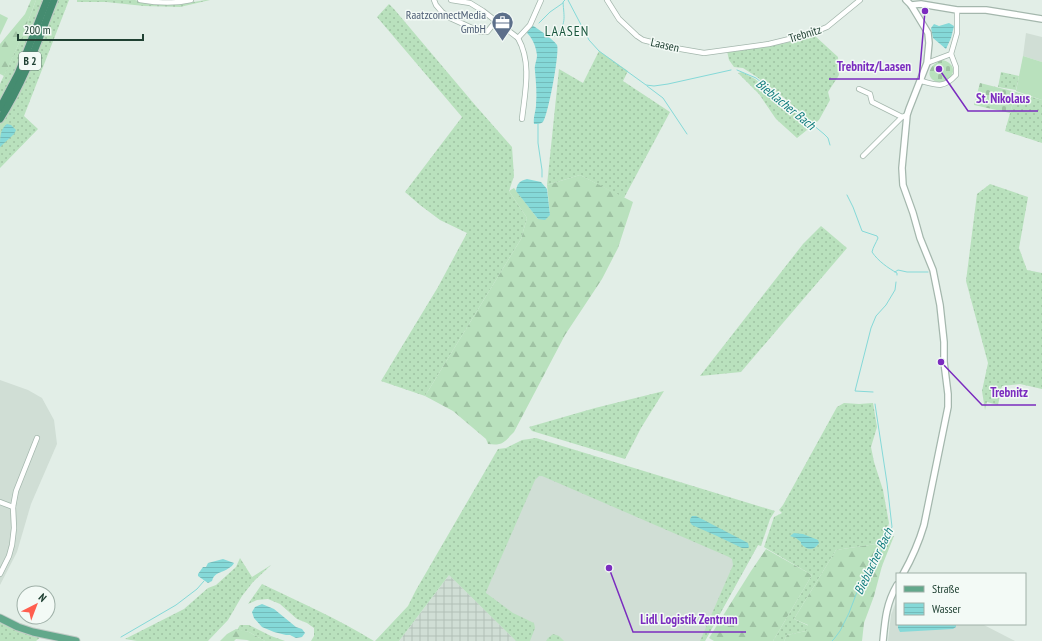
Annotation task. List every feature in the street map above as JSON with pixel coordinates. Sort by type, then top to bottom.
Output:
[{"type":"highway","name":"B 2","points":[[0,108],[23,62],[47,0]]},
{"type":"highway","name":"B 2","points":[[0,119],[13,97],[29,63],[54,0]]},
{"type":"main road","points":[[0,618],[18,627],[33,632],[76,641]]},
{"type":"street","points":[[140,0],[158,3],[172,3],[191,0]]},
{"type":"street","points":[[434,0],[442,12],[450,18],[481,32],[487,32],[496,21]]},
{"type":"street","points":[[451,0],[470,3],[518,38],[522,46],[526,63],[527,78],[522,119]]},
{"type":"street","points":[[518,38],[530,25],[541,0]]},
{"type":"street","name":"Laasen","points":[[607,0],[618,19],[643,40],[704,53],[741,47]]},
{"type":"street","name":"Trebnitz","points":[[741,47],[769,44],[810,34],[826,27],[860,0]]},
{"type":"street","points":[[863,156],[905,116],[927,64],[929,42],[928,33],[911,5],[906,0]]},
{"type":"street","points":[[911,5],[920,4],[957,10],[986,10],[1042,19]]},
{"type":"street","points":[[921,81],[938,85],[945,84],[956,75],[956,67],[951,54],[957,33],[957,10]]},
{"type":"street","points":[[927,64],[951,54]]},
{"type":"street","points":[[859,89],[870,94],[872,102],[905,116]]},
{"type":"street","points":[[904,573],[920,538],[924,525],[948,408],[941,312],[933,270],[920,238],[903,185],[902,168],[905,116]]},
{"type":"street","points":[[0,574],[9,556],[12,545],[14,528],[13,508],[16,491],[37,438]]},
{"type":"street","points":[[0,502],[13,508]]},
{"type":"street","points":[[883,641],[885,615],[896,587]]},
{"type":"shaded area","points":[[1026,33],[1042,37],[1042,62],[1023,56]]},
{"type":"shaded area","points":[[0,380],[28,390],[42,398],[54,420],[57,444],[31,504],[17,552],[0,585]]},
{"type":"shaded area","points":[[508,453],[758,545],[705,641],[516,641],[449,575]]},
{"type":"shaded area","points":[[449,575],[516,641],[399,641]]},
{"type":"shaded area","points":[[896,602],[896,625],[984,625],[1015,641],[888,641],[891,615]]},
{"type":"green space","points":[[31,0],[36,0],[24,32],[4,76],[0,74],[0,44],[25,14]]},
{"type":"green space","points":[[36,0],[44,0],[17,68],[0,101],[0,84],[24,32]]},
{"type":"green space","points":[[58,0],[69,0],[24,116],[38,129],[0,168],[0,124],[32,63]]},
{"type":"green space","points":[[77,0],[135,0],[162,5],[177,5],[210,0],[180,7],[144,6],[106,2],[77,2]]},
{"type":"green space","points":[[389,4],[512,147],[514,176],[509,191],[527,218],[521,239],[425,396],[381,381],[438,287],[467,233],[440,220],[405,192],[462,117],[377,17]]},
{"type":"green space","points":[[0,14],[8,18],[0,35]]},
{"type":"green space","points":[[814,35],[838,57],[839,75],[828,92],[830,100],[819,120],[814,124],[757,77],[743,68],[734,67],[729,60],[727,51],[739,48],[782,44]]},
{"type":"green space","points":[[599,51],[628,71],[623,81],[670,112],[624,198],[580,175],[547,185],[559,69],[583,83]]},
{"type":"green space","points":[[1023,56],[1042,62],[1042,100],[1016,91]]},
{"type":"green space","points":[[942,60],[950,64],[953,68],[953,73],[950,78],[944,83],[937,82],[930,77],[933,66]]},
{"type":"green space","points":[[742,72],[755,79],[812,126],[797,138],[776,119],[759,94],[738,73]]},
{"type":"green space","points":[[1001,72],[1019,76],[1016,90],[998,87]]},
{"type":"green space","points":[[980,83],[1016,92],[1010,113],[974,105]]},
{"type":"green space","points":[[1016,92],[1042,100],[1042,143],[1005,131]]},
{"type":"green space","points":[[580,175],[633,202],[618,248],[602,279],[565,335],[514,432],[500,444],[488,444],[486,439],[453,411],[425,396],[521,239],[527,218],[509,191],[514,188],[538,219],[550,215],[547,185]]},
{"type":"green space","points":[[990,184],[1028,197],[1019,248],[1027,270],[1042,273],[1042,389],[1020,384],[1002,386],[998,405],[987,402],[985,410],[982,391],[988,363],[966,281],[977,194]]},
{"type":"green space","points":[[821,226],[847,248],[741,372],[700,376],[803,244]]},
{"type":"green space","points":[[664,391],[641,428],[625,459],[532,431],[529,427],[595,408]]},
{"type":"green space","points":[[844,403],[873,403],[877,427],[871,447],[883,490],[889,523],[886,535],[876,544],[836,550],[794,619],[809,626],[806,631],[787,635],[784,641],[773,641],[812,575],[764,547],[774,517],[782,513],[779,510],[837,407]]},
{"type":"green space","points":[[536,438],[775,511],[770,519],[761,546],[758,545],[705,641],[700,641],[733,565],[732,559],[539,476],[535,480],[486,592],[513,613],[534,623],[535,628],[530,641],[516,641],[449,575],[399,641],[375,641],[408,606],[498,449],[506,448],[522,440]]},
{"type":"green space","points":[[894,536],[882,566],[874,596],[864,623],[862,641],[784,641],[787,635],[806,631],[808,625],[794,619],[836,550],[876,544]]},
{"type":"green space","points":[[766,549],[812,575],[773,641],[714,641],[709,638],[751,571]]},
{"type":"green space","points":[[240,558],[252,577],[271,565],[253,582],[242,596],[228,620],[208,641],[137,641],[125,639],[184,609],[208,588],[216,585],[236,567]]},
{"type":"green space","points":[[262,584],[333,618],[374,641],[311,641],[314,636],[314,628],[297,619],[280,604],[268,599],[257,600],[248,604]]},
{"type":"green space","points":[[0,622],[20,631],[41,637],[36,641],[0,641]]},
{"type":"green space","points":[[240,625],[249,625],[285,641],[265,641],[249,632],[237,630]]},
{"type":"green space","points":[[236,629],[249,632],[265,641],[236,639],[234,641],[220,641],[227,634]]},
{"type":"green space","points":[[553,634],[559,636],[564,641],[546,641]]},
{"type":"water","points":[[949,23],[954,26],[946,49],[933,38],[931,28],[934,24],[939,26]]},
{"type":"water","points":[[532,25],[557,45],[555,71],[548,108],[543,122],[540,124],[534,124],[536,107],[535,67],[537,55],[534,43],[527,33]]},
{"type":"water","points":[[7,124],[11,125],[16,130],[14,134],[0,147],[0,137]]},
{"type":"water","points":[[527,179],[541,182],[547,189],[550,215],[545,220],[538,219],[516,191],[519,183]]},
{"type":"water","points":[[692,516],[696,516],[748,543],[749,547],[742,548],[692,525],[690,519]]},
{"type":"water","points":[[794,533],[803,534],[818,540],[819,543],[813,548],[806,548],[796,538],[790,536]]},
{"type":"water","points":[[223,559],[234,563],[230,568],[216,574],[212,581],[208,583],[198,576],[203,567],[206,567],[208,563]]},
{"type":"water","points":[[262,604],[274,609],[296,627],[302,629],[305,633],[302,637],[296,638],[262,627],[254,618],[252,612],[255,607]]},
{"type":"water","points":[[898,625],[956,625],[953,629],[900,632]]},
{"type":"waterway","points":[[555,36],[563,24],[563,2],[565,0]]},
{"type":"waterway","name":"Bieblacher Bach","points":[[568,0],[589,40],[599,51],[646,85],[654,86],[668,84],[731,70]]},
{"type":"waterway","points":[[539,23],[550,12],[563,3]]},
{"type":"waterway","name":"Bieblacher Bach","points":[[737,70],[756,78],[824,134],[828,138],[830,145]]},
{"type":"waterway","points":[[647,86],[663,98],[687,134]]},
{"type":"waterway","points":[[538,124],[538,143],[542,177]]},
{"type":"waterway","name":"Bieblacher Bach","points":[[847,195],[862,231],[877,236],[878,238],[872,252],[883,264],[897,273],[897,275]]},
{"type":"waterway","points":[[895,272],[898,270],[907,272],[928,272]]},
{"type":"waterway","name":"Bieblacher Bach","points":[[873,392],[855,391],[871,328],[876,316],[886,305],[895,290],[896,282]]},
{"type":"waterway","name":"Bieblacher Bach","points":[[832,641],[840,631],[857,592],[869,574],[892,527],[875,404]]},
{"type":"waterway","points":[[121,637],[176,605],[197,589],[204,581]]},
{"type":"place","name":"Trebnitz/Laasen","points":[[925,11]]},
{"type":"place","name":"RaatzconnectMedia GmbH","points":[[502,42]]},
{"type":"place","name":"St. Nikolaus","points":[[939,69]]},
{"type":"place","name":"Trebnitz","points":[[941,362]]},
{"type":"place","name":"Lidl Logistik Zentrum","points":[[609,568]]},
{"type":"district","name":"LAASEN","points":[[567,31]]}]
